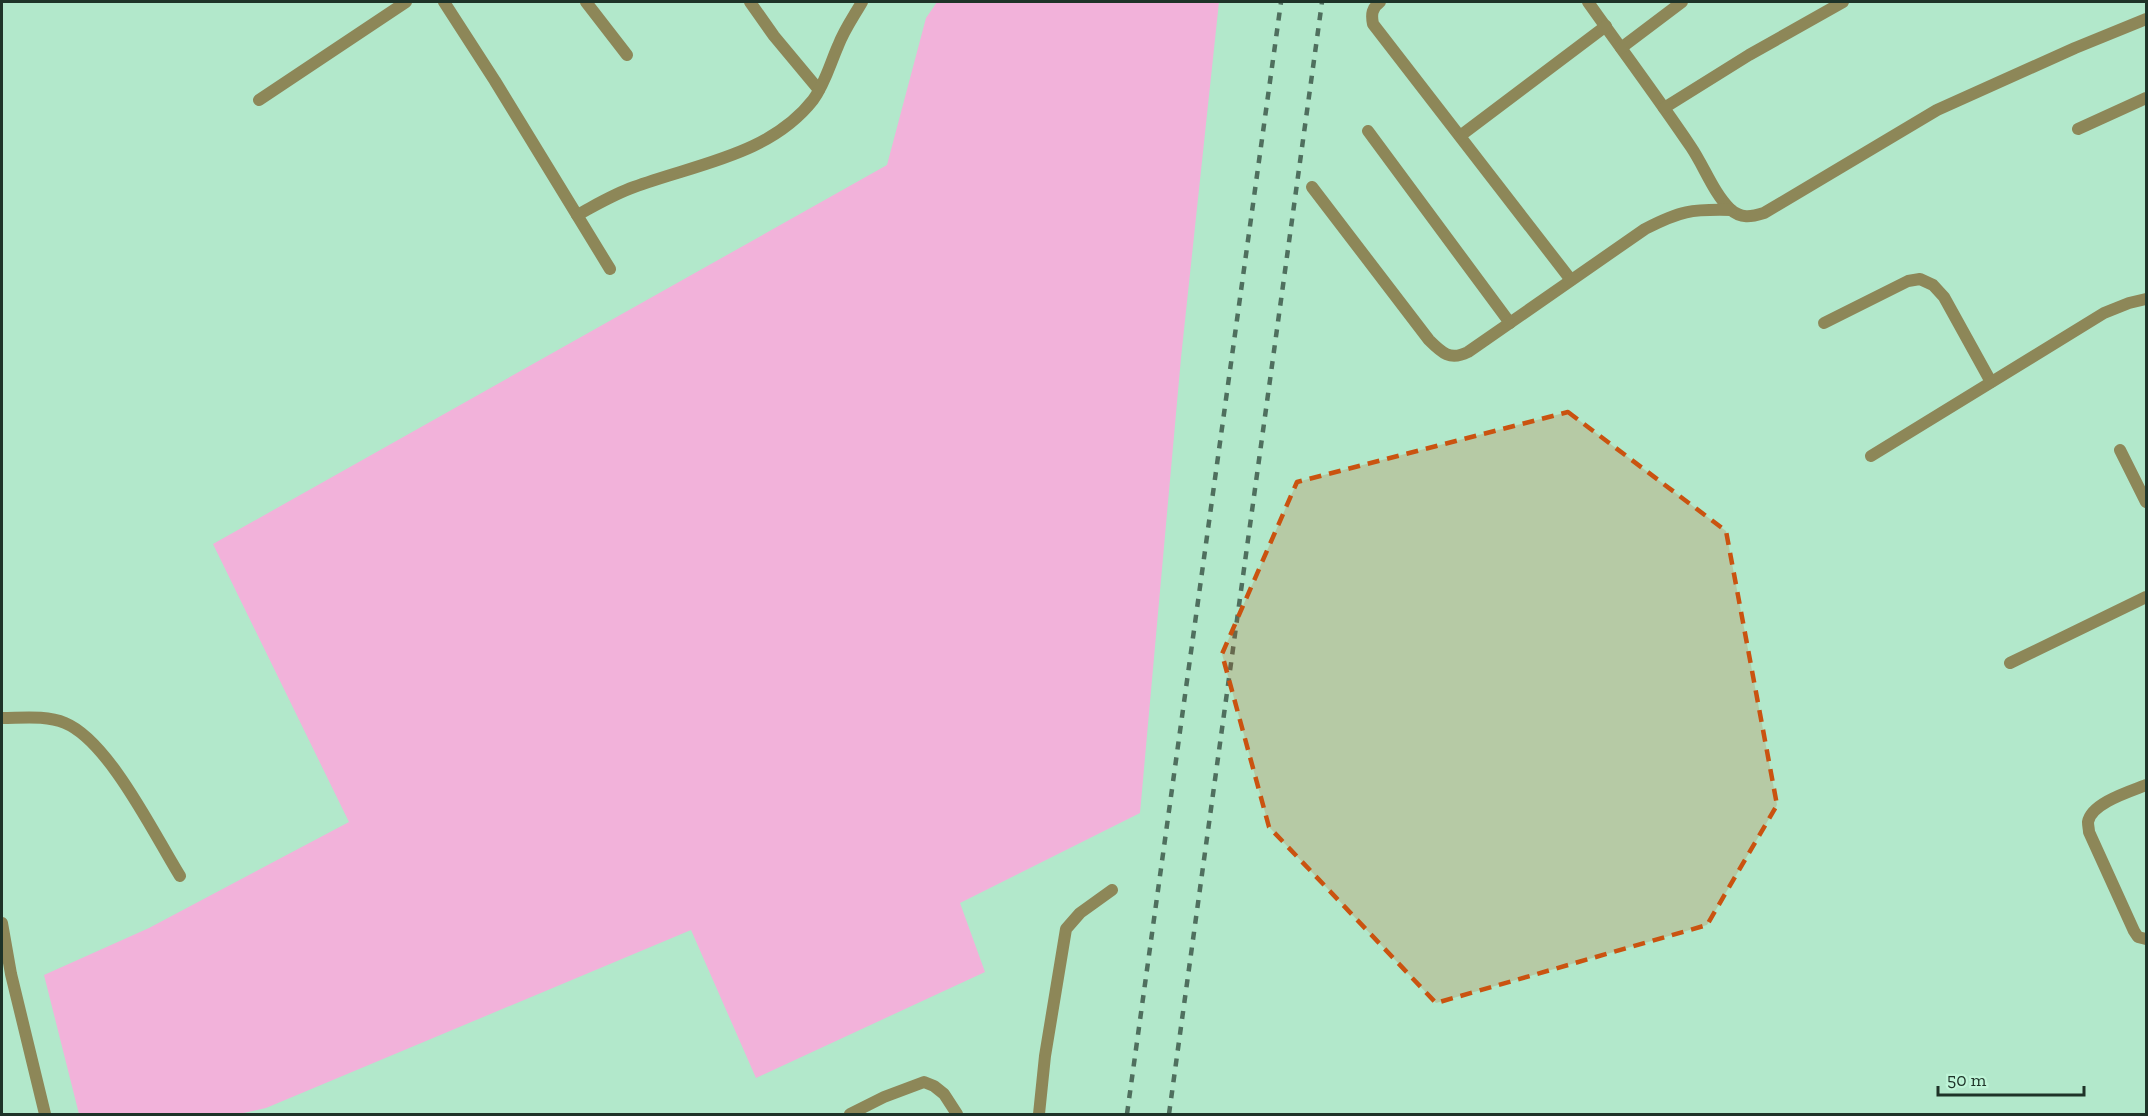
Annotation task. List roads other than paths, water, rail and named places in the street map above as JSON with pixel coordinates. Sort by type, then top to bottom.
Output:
[{"type":"street","points":[[259,100],[406,2]]},
{"type":"street","points":[[444,2],[610,269]]},
{"type":"street","points":[[586,2],[627,54]]},
{"type":"street","points":[[750,2],[774,36],[819,90]]},
{"type":"street","points":[[577,215],[636,186],[752,147],[794,120],[819,90],[841,38],[862,2]]},
{"type":"street","points":[[1380,2],[1371,16],[1373,24],[1571,280]]},
{"type":"street","points":[[1588,2],[1693,149],[1731,210],[1741,216],[1751,217],[1764,213],[1937,110],[2075,48],[2146,20]]},
{"type":"street","points":[[1622,48],[1682,2]]},
{"type":"street","points":[[1664,108],[1843,2]]},
{"type":"street","points":[[1460,136],[1606,26]]},
{"type":"street","points":[[2078,129],[2146,98]]},
{"type":"street","points":[[1368,131],[1510,323]]},
{"type":"street","points":[[1312,187],[1429,340],[1450,357],[1460,356],[1645,229],[1672,215],[1696,209],[1731,210]]},
{"type":"street","points":[[1824,323],[1908,281],[1920,279],[1933,285],[1944,297],[1991,382]]},
{"type":"street","points":[[1871,456],[2104,313],[2146,298]]},
{"type":"street","points":[[2120,450],[2146,502]]},
{"type":"street","points":[[2010,663],[2146,597]]},
{"type":"street","points":[[2,718],[52,719],[67,723],[86,736],[118,774],[180,876]]},
{"type":"street","points":[[2146,785],[2105,803],[2094,812],[2088,822],[2090,832],[2134,931],[2138,937],[2146,939]]},
{"type":"street","points":[[1039,1114],[1045,1056],[1066,929],[1080,913],[1112,890]]},
{"type":"street","points":[[2,923],[11,974],[45,1114]]},
{"type":"street","points":[[850,1114],[884,1097],[924,1082],[944,1094],[957,1114]]},
{"type":"railway","points":[[1127,1114],[1281,2]]},
{"type":"railway","points":[[1169,1114],[1322,2]]}]
